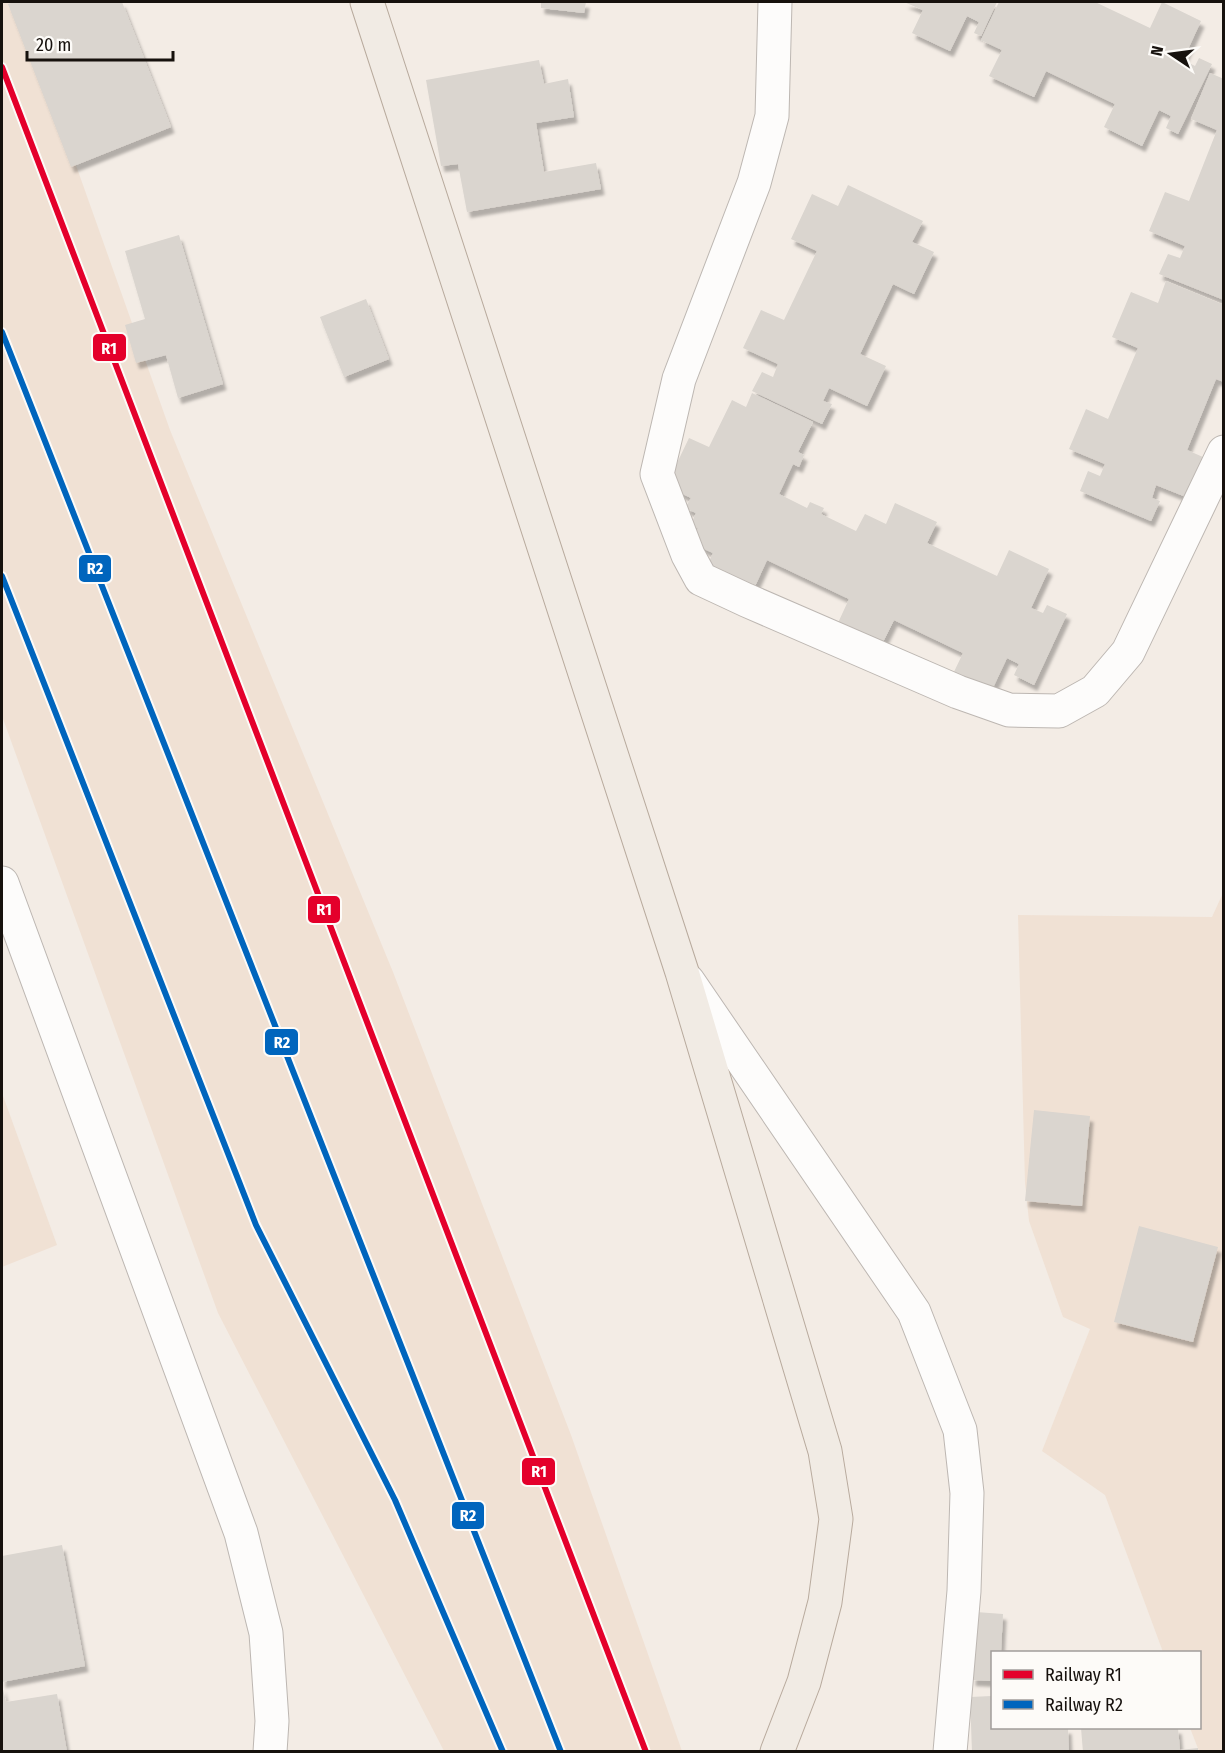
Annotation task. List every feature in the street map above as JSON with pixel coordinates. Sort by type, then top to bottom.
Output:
[{"type":"main road","points":[[367,2],[682,972],[825,1451],[836,1519],[825,1602],[804,1682],[777,1752]]},
{"type":"street","points":[[775,2],[772,116],[754,183],[679,379],[657,474],[688,555],[701,579],[958,692],[1009,710],[1059,711],[1095,691],[1128,652],[1224,452]]},
{"type":"street","points":[[2,883],[241,1533],[266,1633],[272,1721],[270,1752]]},
{"type":"street","points":[[682,972],[914,1312],[960,1430],[967,1504],[964,1590],[950,1752]]},
{"type":"shaded area","points":[[2,2],[18,2],[170,430],[393,972],[571,1435],[682,1751],[444,1751],[218,1313],[2,716]]},
{"type":"shaded area","points":[[1223,893],[1223,1751],[1199,1751],[1190,1729],[1201,1729],[1201,1651],[1163,1651],[1105,1495],[1042,1451],[1090,1329],[1063,1317],[1029,1221],[1025,1183],[1018,915],[1212,917]]},
{"type":"shaded area","points":[[2,1093],[57,1245],[2,1267]]},
{"type":"building","points":[[14,2],[122,2],[171,127],[71,167],[8,4]]},
{"type":"building","points":[[541,2],[586,2],[584,13],[541,8]]},
{"type":"building","points":[[904,2],[997,2],[981,36],[974,33],[979,22],[967,16],[950,51],[912,33],[923,10]]},
{"type":"building","points":[[999,2],[1095,2],[1150,28],[1162,2],[1201,21],[1183,60],[1195,66],[1199,58],[1212,64],[1178,134],[1166,128],[1171,116],[1159,110],[1142,146],[1104,127],[1115,104],[1046,71],[1034,97],[989,76],[1002,50],[981,40]]},
{"type":"building","points":[[539,60],[544,84],[568,79],[574,117],[536,123],[544,172],[596,163],[601,189],[467,212],[458,164],[441,166],[426,80]]},
{"type":"building","points":[[1210,73],[1224,79],[1224,300],[1159,274],[1168,254],[1180,258],[1185,246],[1149,231],[1165,192],[1189,201],[1217,130],[1191,119]]},
{"type":"building","points":[[848,185],[923,221],[912,242],[934,252],[914,294],[893,284],[860,354],[886,366],[867,406],[829,388],[823,401],[832,404],[822,424],[752,391],[762,372],[773,377],[778,364],[743,348],[761,310],[784,320],[817,251],[791,239],[812,194],[838,206]]},
{"type":"building","points":[[179,235],[223,384],[178,398],[166,355],[136,363],[125,325],[145,319],[125,251]]},
{"type":"building","points":[[1166,281],[1224,305],[1224,382],[1216,379],[1187,450],[1212,461],[1196,501],[1156,485],[1152,498],[1160,501],[1151,521],[1080,491],[1088,471],[1100,476],[1105,464],[1069,449],[1086,409],[1108,419],[1138,348],[1112,337],[1131,292],[1158,303]]},
{"type":"building","points":[[366,299],[389,359],[344,377],[320,317]]},
{"type":"building","points":[[752,393],[813,422],[798,452],[804,455],[799,467],[793,464],[779,494],[807,508],[810,502],[824,508],[821,514],[856,531],[865,514],[886,524],[895,503],[937,522],[927,543],[997,576],[1009,550],[1049,569],[1031,608],[1043,613],[1047,605],[1067,614],[1034,685],[1014,675],[1019,664],[1007,658],[990,694],[952,676],[963,653],[894,620],[881,646],[837,625],[849,599],[767,560],[751,595],[704,572],[713,553],[691,543],[698,528],[691,524],[696,513],[685,508],[691,498],[666,486],[689,438],[709,447],[732,400],[746,407]]},
{"type":"building","points":[[1034,1110],[1090,1116],[1082,1206],[1025,1201]]},
{"type":"building","points":[[1139,1226],[1218,1247],[1193,1342],[1114,1322]]},
{"type":"building","points":[[62,1545],[85,1666],[2,1682],[2,1556]]},
{"type":"building","points":[[976,1612],[1003,1614],[1001,1651],[991,1651],[991,1681],[972,1680]]},
{"type":"building","points":[[2,1685],[6,1702],[57,1694],[67,1752],[2,1752]]},
{"type":"building","points":[[991,1696],[991,1729],[1068,1729],[1069,1752],[972,1752],[970,1697]]},
{"type":"building","points":[[1081,1729],[1178,1729],[1180,1750],[1198,1748],[1198,1752],[1083,1752]]},
{"type":"railway","points":[[2,332],[561,1752]]},
{"type":"railway","points":[[2,576],[256,1225],[395,1500],[503,1752]]},
{"type":"rail line","name":"R1","points":[[2,67],[646,1752]]},
{"type":"rail line","name":"R2","points":[[2,332],[561,1752]]},
{"type":"rail line","name":"R2","points":[[2,576],[256,1225],[395,1500],[503,1752]]}]
